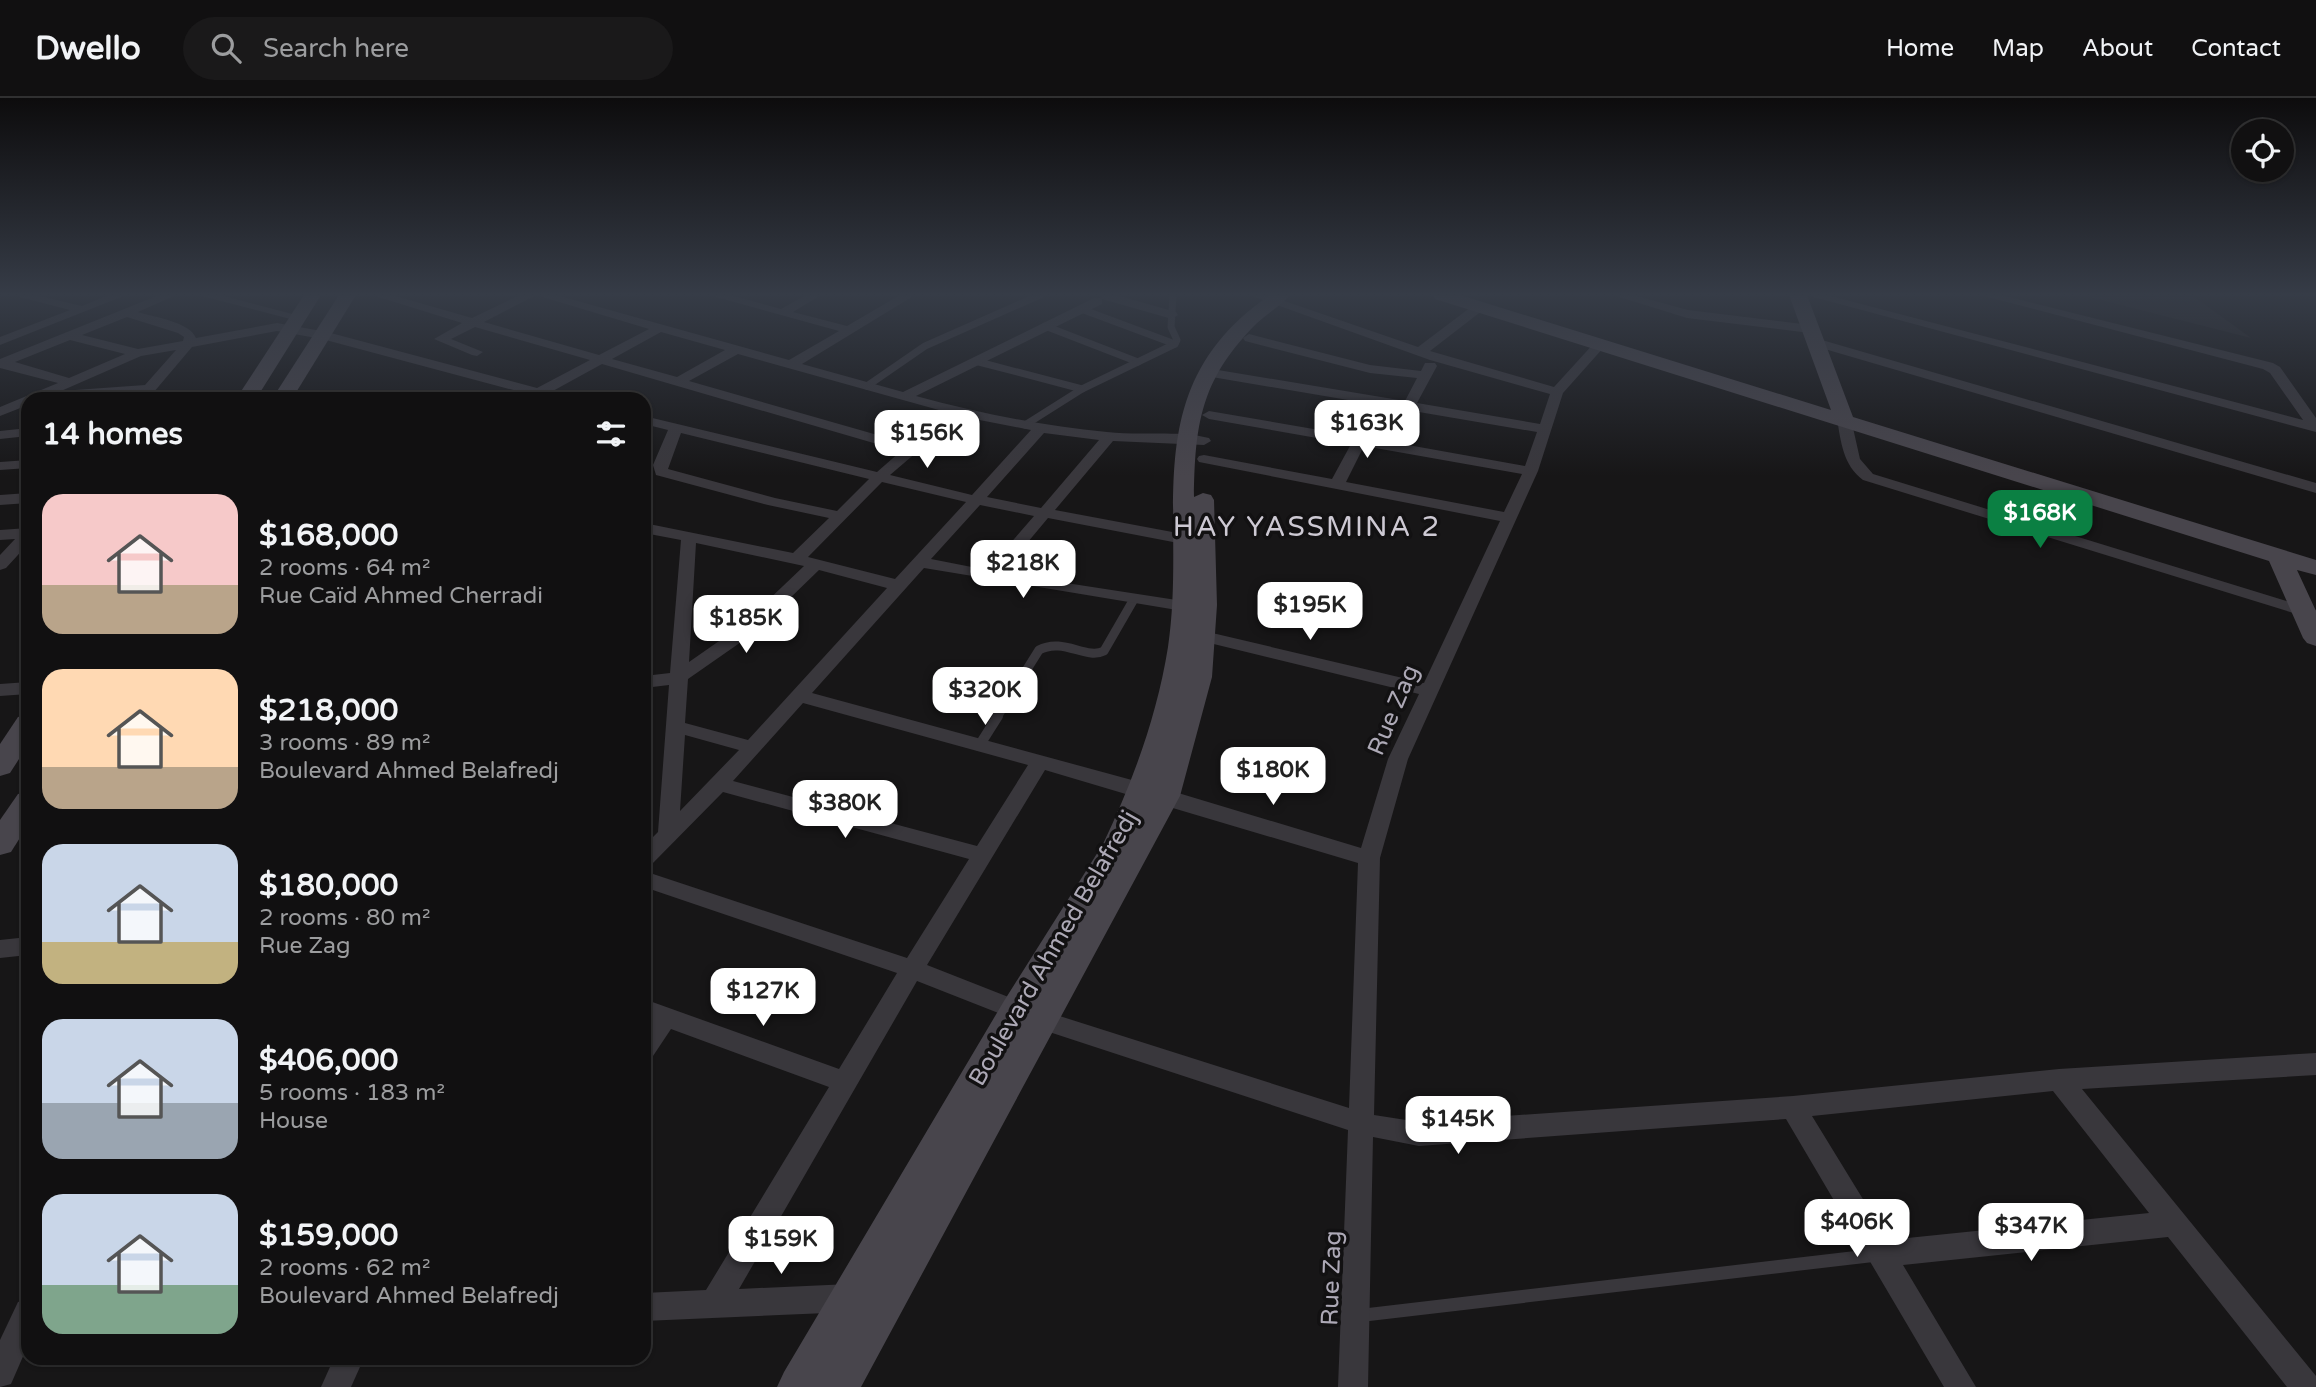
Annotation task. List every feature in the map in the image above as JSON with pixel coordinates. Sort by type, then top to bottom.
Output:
[{"type":"street","points":[[2,364],[23,355]]},
{"type":"street","points":[[42,392],[133,355]]},
{"type":"street","points":[[147,392],[178,355]]},
{"type":"street","points":[[250,392],[274,355]]},
{"type":"street","points":[[286,392],[310,355]]},
{"type":"street","points":[[398,355],[536,392]]},
{"type":"street","points":[[587,355],[909,449]]},
{"type":"street","points":[[542,392],[607,355]]},
{"type":"street","points":[[678,382],[726,355]]},
{"type":"street","points":[[760,355],[902,397],[1033,427],[1110,437],[1360,441],[1531,471]]},
{"type":"street","points":[[792,364],[807,355]]},
{"type":"street","points":[[902,397],[987,355]]},
{"type":"street","name":"Boulevard Ahmed Belafredj","points":[[837,1387],[1117,847],[1153,794],[1174,682],[1190,625],[1201,439],[1215,374],[1227,355]]},
{"type":"street","name":"Boulevard Ahmed Belafredj","points":[[1215,374],[1233,355]]},
{"type":"street","points":[[1316,355],[1370,369],[1425,375]]},
{"type":"street","points":[[1388,446],[1425,375],[1427,355]]},
{"type":"street","points":[[1431,355],[1558,392],[1591,355]]},
{"type":"street","points":[[1640,355],[1841,412],[2314,566]]},
{"type":"street","points":[[1654,355],[1841,412],[2314,566]]},
{"type":"street","points":[[1820,355],[1841,412],[1853,464],[1868,477],[2310,614]]},
{"type":"street","points":[[1876,355],[2316,488]]},
{"type":"street","points":[[2040,355],[2316,428]]},
{"type":"street","points":[[2225,355],[2272,367],[2316,428]]},
{"type":"street","points":[[2,364],[67,381]]},
{"type":"street","points":[[1215,374],[1546,429]]},
{"type":"street","name":"Rue Zag","points":[[1353,1387],[1363,1124],[1368,858],[1398,759],[1531,471],[1558,392]]},
{"type":"street","points":[[0,412],[21,402]]},
{"type":"street","points":[[797,559],[909,449],[956,411]]},
{"type":"street","points":[[651,422],[976,500],[1194,541]]},
{"type":"street","points":[[651,852],[719,784],[976,500],[1033,427]]},
{"type":"street","points":[[676,428],[660,465],[660,472],[773,502],[839,516]]},
{"type":"street","points":[[0,435],[21,433]]},
{"type":"street","points":[[991,576],[1110,437]]},
{"type":"street","points":[[1201,439],[1337,484],[1510,518]]},
{"type":"street","points":[[1337,484],[1360,441]]},
{"type":"street","points":[[0,466],[21,464]]},
{"type":"street","points":[[0,500],[21,498]]},
{"type":"street","points":[[651,529],[797,559],[897,585]]},
{"type":"street","points":[[0,536],[21,534]]},
{"type":"street","points":[[668,836],[689,536]]},
{"type":"street","points":[[0,565],[21,541]]},
{"type":"street","points":[[2279,556],[2310,614],[2316,638]]},
{"type":"street","points":[[919,562],[1134,599],[1190,625],[1428,690]]},
{"type":"street","points":[[651,681],[677,678],[748,629],[815,564]]},
{"type":"street","points":[[0,690],[21,688]]},
{"type":"street","points":[[797,695],[1153,794],[1368,858]]},
{"type":"street","points":[[674,726],[751,747]]},
{"type":"street","points":[[0,766],[21,734]]},
{"type":"street","points":[[714,1304],[912,969],[1040,763]]},
{"type":"street","points":[[719,784],[982,855]]},
{"type":"street","points":[[0,844],[21,812]]},
{"type":"street","points":[[651,881],[912,969],[1029,1016],[1363,1124],[1419,1134],[1793,1107],[2059,1080],[2316,1064]]},
{"type":"street","points":[[0,949],[21,947]]},
{"type":"street","points":[[655,1013],[845,1082]]},
{"type":"street","name":"Boulevard Ahmed Belafredj","points":[[799,1387],[850,1298],[1029,1016]]},
{"type":"street","points":[[2059,1080],[2306,1387]]},
{"type":"street","points":[[1793,1107],[1961,1387]]},
{"type":"street","points":[[1882,1254],[2176,1223]]},
{"type":"street","points":[[651,1307],[850,1298]]},
{"type":"street","points":[[0,1373],[19,1327]]},
{"type":"street","points":[[337,1387],[346,1365]]},
{"type":"lane","points":[[867,386],[912,355]]},
{"type":"lane","points":[[1120,355],[1138,362]]},
{"type":"lane","points":[[1033,427],[1082,389],[1152,355]]},
{"type":"lane","points":[[975,361],[1082,389]]},
{"type":"lane","points":[[979,746],[1039,650],[1045,645],[1056,645],[1098,654],[1104,652],[1134,599]]},
{"type":"lane","points":[[1356,1317],[1882,1254]]},
{"type":"district","name":"HAY YASSMINA 2","points":[[1307,526]]}]
